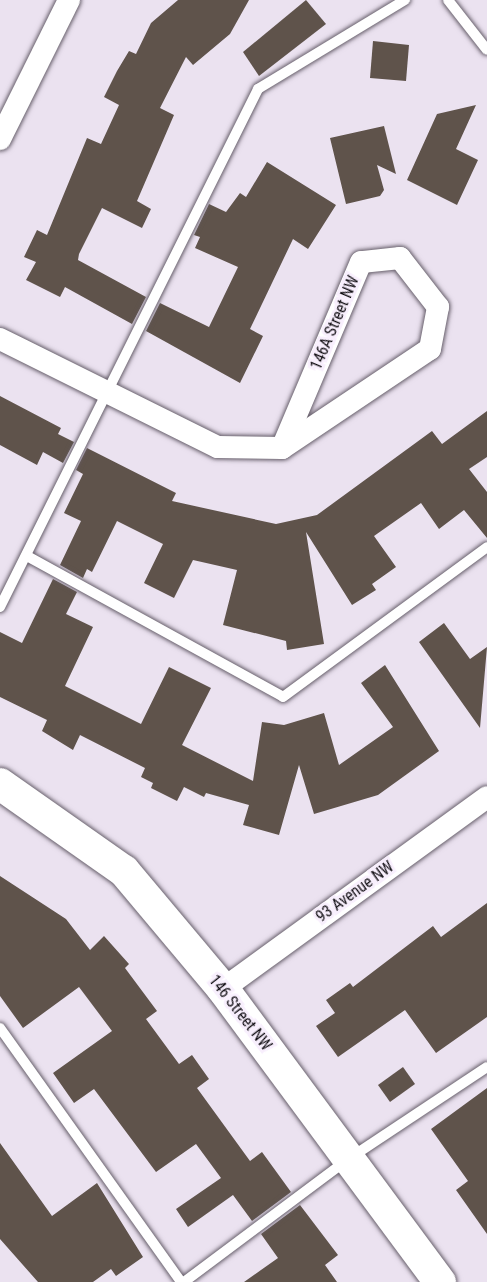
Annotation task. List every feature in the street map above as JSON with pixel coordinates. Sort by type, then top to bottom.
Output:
[{"type":"street","points":[[0,138],[69,0]]},
{"type":"street","name":"146A Street NW","points":[[400,258],[438,307],[430,349],[282,448],[361,262],[400,258]]},
{"type":"street","points":[[0,339],[218,447],[282,448]]},
{"type":"street","name":"146 Street NW","points":[[0,784],[124,871],[224,989],[440,1282]]},
{"type":"street","name":"93 Avenue NW","points":[[224,989],[487,797]]},
{"type":"lane","points":[[0,607],[110,393],[258,89],[405,0]]},
{"type":"lane","points":[[448,0],[487,50]]},
{"type":"lane","points":[[27,556],[283,697],[487,547]]},
{"type":"lane","points":[[0,1028],[182,1282],[350,1158],[487,1067]]},
{"type":"building","points":[[178,0],[249,0],[230,34],[193,65],[186,57],[160,108],[174,115],[137,201],[151,209],[142,228],[102,208],[79,254],[78,260],[146,297],[132,324],[65,287],[60,297],[26,280],[36,262],[24,257],[37,230],[47,235],[87,138],[101,144],[119,105],[104,97],[117,71],[129,51],[136,54],[151,23]]},
{"type":"building","points":[[306,0],[326,24],[259,76],[243,52]]},
{"type":"building","points":[[373,41],[409,45],[406,81],[370,78]]},
{"type":"building","points":[[476,105],[456,149],[478,160],[457,205],[407,180],[437,114]]},
{"type":"building","points":[[384,126],[396,174],[377,165],[384,190],[380,196],[346,204],[330,138]]},
{"type":"building","points":[[267,162],[336,205],[308,249],[293,239],[250,329],[263,336],[240,383],[146,331],[160,303],[209,327],[238,267],[195,248],[200,237],[194,235],[209,204],[226,212],[240,193],[246,197]]},
{"type":"building","points":[[0,396],[61,428],[58,434],[74,442],[63,463],[43,452],[37,465],[0,445]]},
{"type":"building","points":[[487,411],[487,457],[469,469],[487,492],[487,538],[464,510],[439,529],[421,503],[374,536],[396,567],[372,584],[376,590],[352,605],[306,532],[324,644],[287,650],[286,641],[223,625],[237,570],[193,560],[174,598],[144,583],[163,544],[117,521],[92,572],[87,569],[83,578],[60,565],[81,521],[64,513],[83,474],[76,470],[87,448],[176,493],[172,501],[276,524],[317,515],[432,431],[442,444]]},
{"type":"building","points":[[53,579],[77,592],[66,614],[93,627],[65,686],[141,724],[169,667],[211,688],[182,745],[253,781],[262,722],[284,725],[324,713],[339,765],[393,727],[361,683],[385,665],[439,751],[378,795],[314,814],[299,765],[279,835],[243,825],[249,805],[206,793],[204,797],[184,787],[177,801],[151,788],[153,783],[141,777],[145,768],[80,735],[73,750],[42,731],[47,720],[0,697],[0,632],[22,643]]},
{"type":"building","points":[[444,623],[470,659],[487,647],[480,728],[419,642]]},
{"type":"building","points":[[0,876],[66,919],[90,950],[104,936],[129,964],[125,968],[157,1011],[146,1019],[179,1064],[192,1055],[209,1079],[197,1088],[250,1161],[262,1152],[291,1192],[252,1221],[233,1195],[188,1227],[176,1209],[221,1178],[196,1144],[156,1172],[94,1089],[74,1103],[53,1073],[112,1031],[79,987],[23,1028],[0,996]]},
{"type":"building","points":[[487,903],[487,1017],[436,1053],[405,1010],[338,1057],[316,1026],[335,1013],[326,1000],[350,983],[353,987],[433,926],[441,937]]},
{"type":"building","points":[[403,1067],[415,1084],[390,1102],[378,1085]]},
{"type":"building","points":[[487,1088],[487,1234],[456,1190],[468,1181],[431,1129]]},
{"type":"building","points":[[0,1143],[52,1216],[97,1183],[143,1257],[116,1276],[111,1269],[93,1282],[38,1282],[0,1239]]},
{"type":"building","points":[[300,1205],[338,1255],[325,1265],[337,1282],[244,1282],[278,1258],[261,1234]]}]
